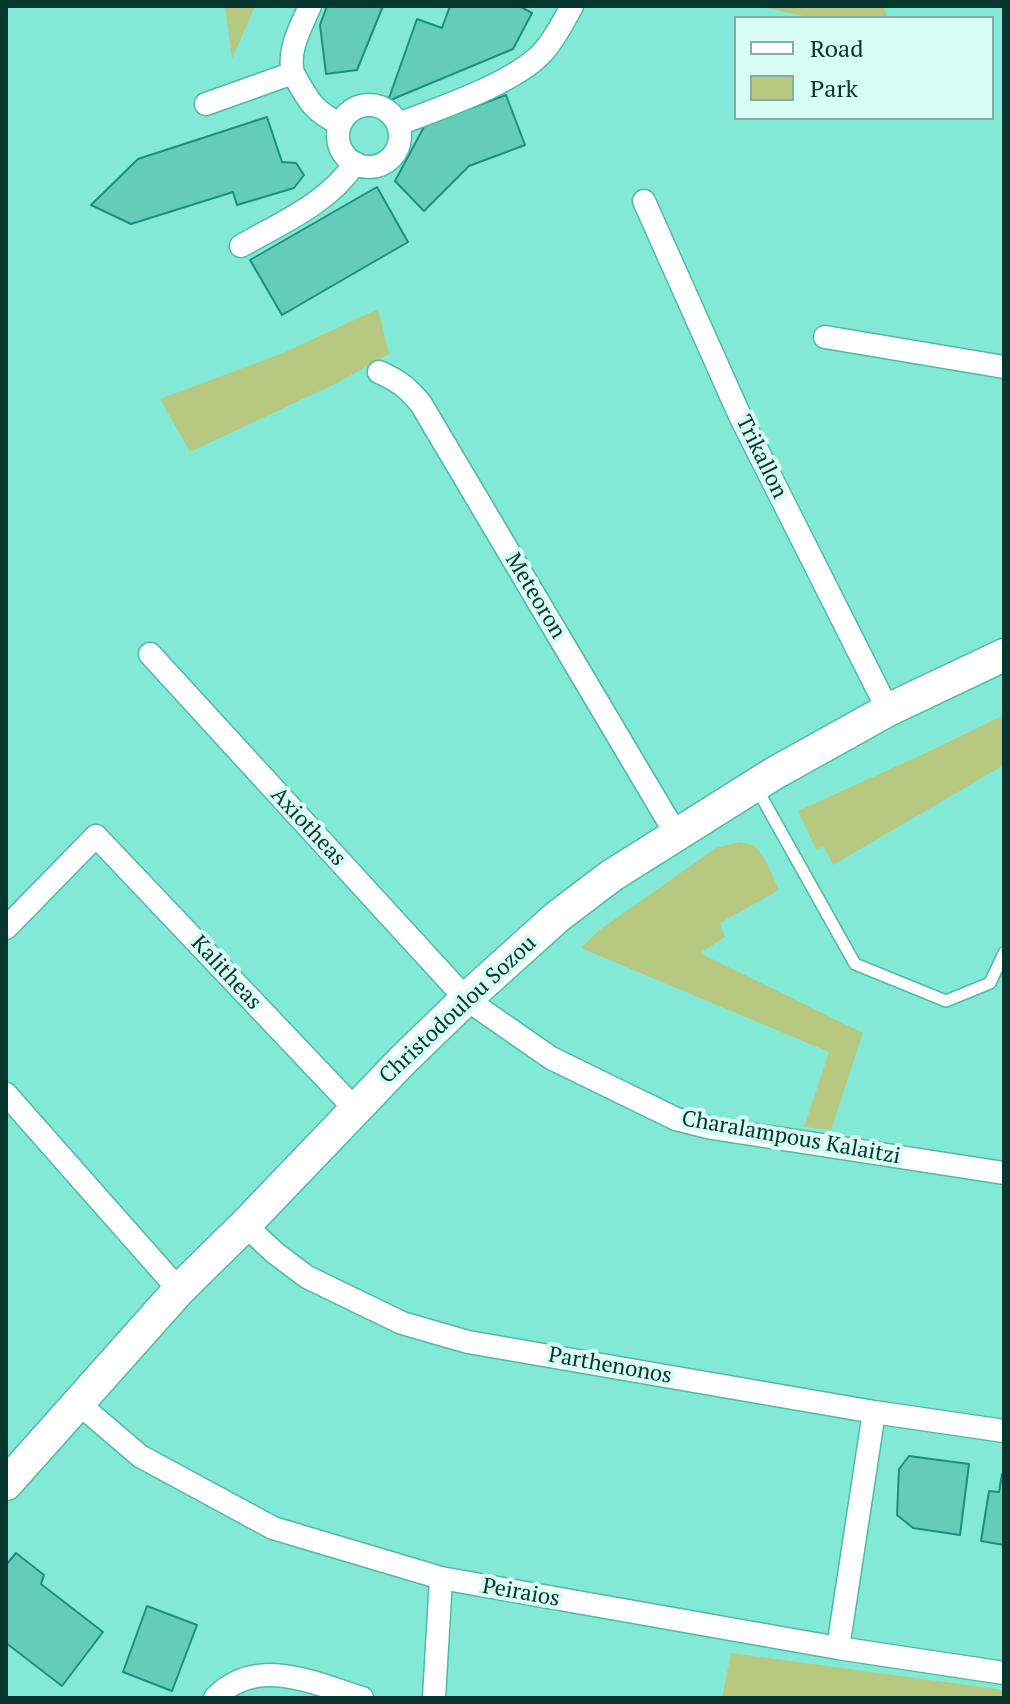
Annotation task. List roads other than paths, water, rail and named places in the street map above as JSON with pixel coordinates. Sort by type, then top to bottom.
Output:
[{"type":"street","points":[[310,6],[293,47],[293,73],[314,107],[323,116],[340,124]]},
{"type":"street","points":[[399,124],[519,72],[541,54],[555,37],[572,6]]},
{"type":"street","points":[[206,104],[293,73]]},
{"type":"street","points":[[373,104],[388,111],[399,124],[400,141],[393,156],[380,165],[363,167],[344,154],[340,147],[340,124],[357,107],[373,104]]},
{"type":"street","points":[[241,246],[311,206],[346,178],[355,163]]},
{"type":"street","name":"Trikallon","points":[[644,201],[740,416],[888,710]]},
{"type":"street","points":[[825,337],[1004,367]]},
{"type":"street","name":"Meteoron","points":[[379,372],[407,387],[421,404],[676,834]]},
{"type":"street","name":"Axiotheas","points":[[150,654],[466,999]]},
{"type":"street","name":"Christodoulou Sozou","points":[[6,1484],[179,1290],[466,999],[557,917],[611,876],[676,834],[828,742],[1004,655]]},
{"type":"street","name":"Kalitheas","points":[[6,928],[96,836],[355,1109]]},
{"type":"street","name":"Charalampous Kalaitzi","points":[[466,999],[551,1058],[676,1119],[712,1128],[1004,1173]]},
{"type":"street","points":[[6,1094],[179,1290]]},
{"type":"street","name":"Parthenonos","points":[[245,1225],[307,1277],[402,1323],[468,1342],[874,1412],[1004,1431]]},
{"type":"street","name":"Peiraios","points":[[78,1403],[140,1456],[273,1528],[441,1578],[838,1648],[1004,1673]]},
{"type":"street","points":[[838,1648],[874,1412]]},
{"type":"street","points":[[434,1698],[441,1578]]},
{"type":"street","points":[[215,1698],[227,1686],[244,1678],[266,1674],[289,1676],[362,1698]]},
{"type":"lane","points":[[755,785],[855,964],[946,1001],[990,983],[1004,953]]}]
